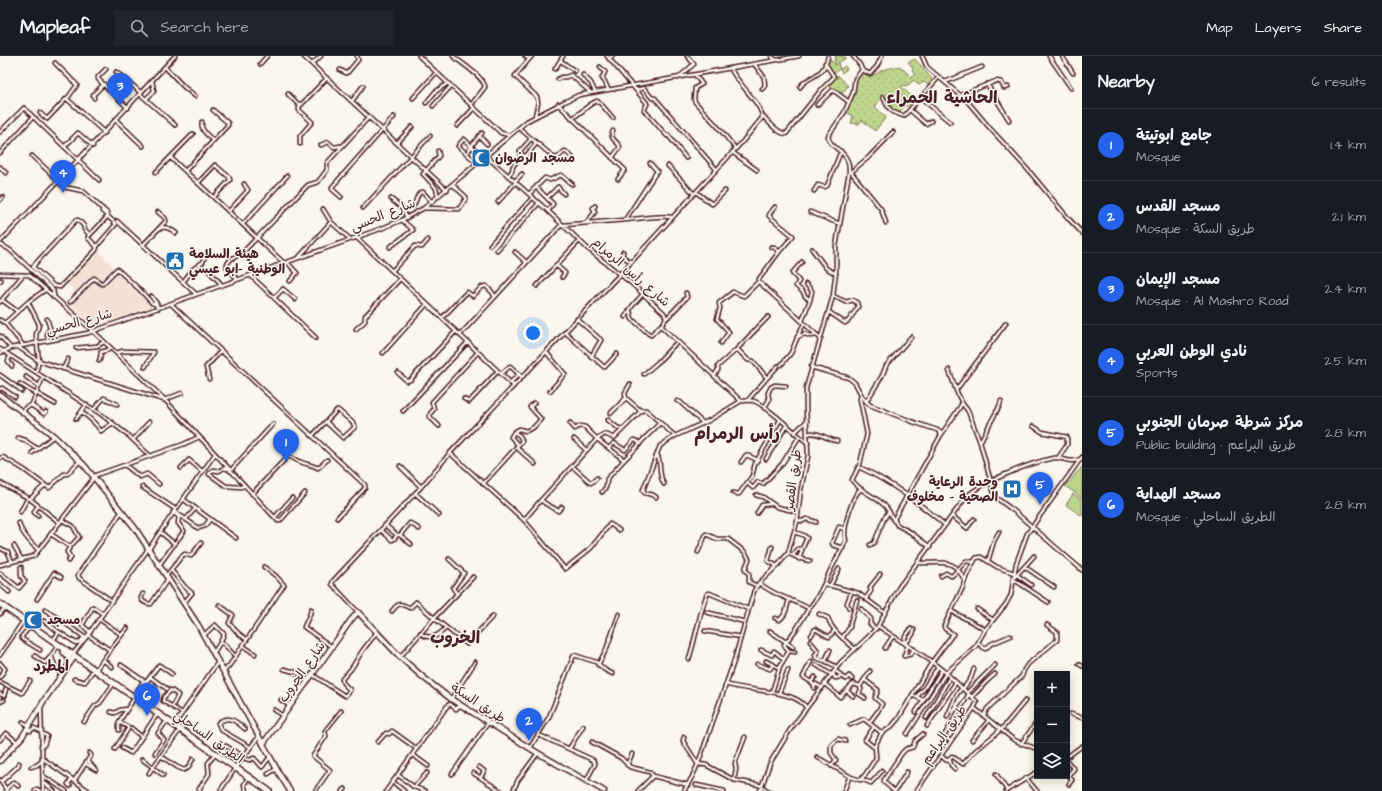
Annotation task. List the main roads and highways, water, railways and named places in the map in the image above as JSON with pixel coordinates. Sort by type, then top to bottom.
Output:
[{"type":"highway","name":"الطريق الساحلي","points":[[1,609],[57,647],[73,656]]},
{"type":"highway","name":"الطريق الساحلي","points":[[1,609],[52,641],[235,769]]},
{"type":"highway","name":"الطريق الساحلي","points":[[94,671],[112,686],[133,698],[156,716],[214,756],[269,791]]},
{"type":"highway","name":"الطريق الساحلي","points":[[250,779],[265,791]]},
{"type":"main road","points":[[0,395],[54,436],[94,476],[122,511],[167,577],[204,636],[276,770],[290,791]]},
{"type":"main road","name":"طريق السكة","points":[[358,612],[400,657],[451,699],[530,748],[536,754],[604,791]]},
{"type":"main road","name":"شارع الخروب","points":[[263,744],[358,612]]},
{"type":"main road","points":[[0,760],[17,742],[41,706],[60,673],[73,656]]},
{"type":"main road","points":[[41,706],[73,656]]},
{"type":"main road","points":[[14,746],[28,726]]},
{"type":"place","name":"مسجد الإيمان","points":[[120,106]]},
{"type":"place","name":"مسجد الرضوان","points":[[481,158]]},
{"type":"place","name":"نادي الوطن العربي","points":[[63,193]]},
{"type":"place","name":"هيئة السلامة الوطنية -ابو عيسي","points":[[175,261]]},
{"type":"place","name":"جامع ابوتيتة","points":[[286,462]]},
{"type":"place","name":"وحدة الرعاية الصحية - مخلوف","points":[[1012,489]]},
{"type":"place","name":"مركز شرطة صرمان الجنوبي","points":[[1040,505]]},
{"type":"place","name":"مسجد","points":[[33,620]]},
{"type":"place","name":"مسجد الهداية","points":[[147,716]]},
{"type":"place","name":"مسجد القدس","points":[[529,741]]},
{"type":"district","name":"الحاشية الحمراء","points":[[942,98]]},
{"type":"district","name":"رأس الرمرام","points":[[737,434]]},
{"type":"district","name":"الخروب","points":[[455,638]]},
{"type":"district","name":"المطرد","points":[[51,666]]}]
